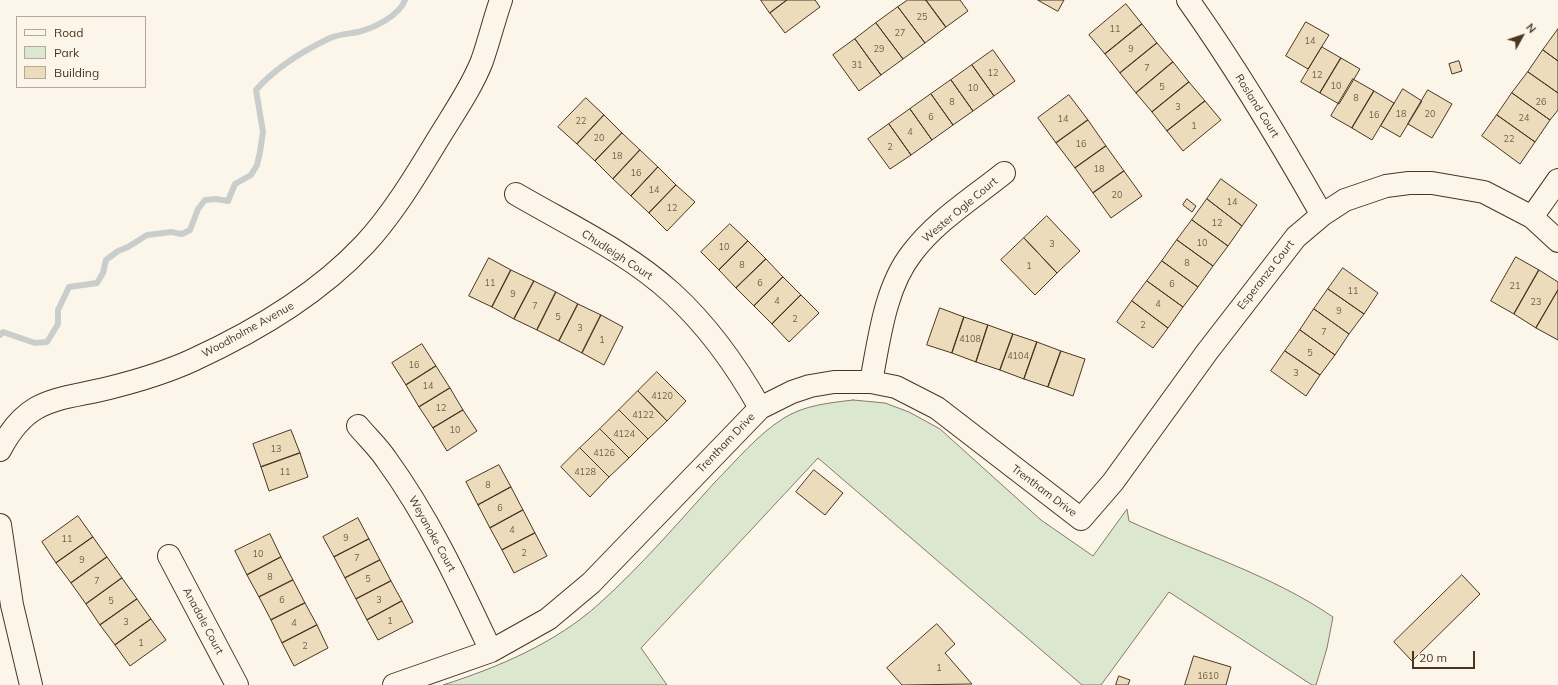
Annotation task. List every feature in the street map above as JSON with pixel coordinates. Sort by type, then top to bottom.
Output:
[{"type":"street","name":"Woodholme Avenue","points":[[0,450],[9,434],[22,418],[46,403],[52,400],[122,384],[156,374],[192,360],[287,309],[332,276],[365,244],[421,168],[464,96],[481,62],[501,0]]},
{"type":"street","name":"Rosland Court","points":[[1188,0],[1215,38],[1253,98],[1322,215]]},
{"type":"street","name":"Wester Ogle Court","points":[[871,382],[883,321],[893,290],[912,253],[945,220],[1004,173]]},
{"type":"street","points":[[1532,217],[1558,180]]},
{"type":"street","name":"Esperanza Court","points":[[1081,519],[1113,482],[1262,280],[1296,237],[1322,215],[1345,200],[1386,186],[1432,184],[1484,192],[1532,217],[1558,241]]},
{"type":"street","name":"Chudleigh Court","points":[[516,194],[625,257],[671,292],[721,346],[742,375],[760,408]]},
{"type":"street","name":"Trentham Drive","points":[[394,685],[491,651],[548,619],[591,583],[638,531],[760,408],[792,392],[810,386],[834,382],[871,382],[896,387],[937,408],[1081,519]]},
{"type":"street","name":"Weyanoke Court","points":[[358,426],[385,458],[416,504],[445,556],[491,651]]},
{"type":"street","points":[[0,525],[12,605],[31,685]]},
{"type":"street","name":"Anadale Court","points":[[169,556],[237,685]]},
{"type":"green space","points":[[853,400],[885,403],[909,412],[940,429],[1041,520],[1093,556],[1127,509],[1129,521],[1259,576],[1309,602],[1333,617],[1327,648],[1316,685],[1312,685],[1169,592],[1101,685],[1082,685],[818,458],[641,648],[667,685],[443,685],[506,662],[546,642],[583,617],[630,574],[756,440],[784,418],[809,407]]},
{"type":"building","points":[[761,0],[787,0],[770,13]]},
{"type":"building","points":[[787,0],[815,0],[820,7],[785,33],[770,13]]},
{"type":"building","points":[[908,0],[926,0],[946,27],[925,43],[898,7]]},
{"type":"building","points":[[926,0],[960,0],[968,11],[946,27]]},
{"type":"building","points":[[1038,0],[1064,0],[1058,11]]},
{"type":"building","points":[[1126,4],[1142,24],[1105,54],[1089,35]]},
{"type":"building","points":[[898,7],[925,43],[903,59],[876,23]]},
{"type":"building","points":[[1306,22],[1329,35],[1308,69],[1286,56]]},
{"type":"building","points":[[876,23],[903,59],[881,75],[855,39]]},
{"type":"building","points":[[1142,24],[1157,43],[1120,73],[1105,54]]},
{"type":"building","points":[[1558,29],[1558,61],[1543,50]]},
{"type":"building","points":[[855,39],[881,75],[859,91],[833,55]]},
{"type":"building","points":[[1157,43],[1173,62],[1136,93],[1120,73]]},
{"type":"building","points":[[1322,47],[1341,58],[1320,93],[1301,82]]},
{"type":"building","points":[[993,50],[1015,81],[994,96],[972,65]]},
{"type":"building","points":[[1543,50],[1558,61],[1558,93],[1528,72]]},
{"type":"building","points":[[1341,58],[1360,69],[1339,104],[1320,93]]},
{"type":"building","points":[[1459,61],[1462,71],[1452,74],[1449,64]]},
{"type":"building","points":[[1173,62],[1189,82],[1152,112],[1136,93]]},
{"type":"building","points":[[972,65],[994,96],[973,111],[951,80]]},
{"type":"building","points":[[1528,72],[1558,93],[1558,110],[1550,120],[1512,93]]},
{"type":"building","points":[[1353,79],[1374,91],[1352,128],[1331,116]]},
{"type":"building","points":[[951,80],[973,111],[953,125],[931,94]]},
{"type":"building","points":[[1189,82],[1205,101],[1167,131],[1152,112]]},
{"type":"building","points":[[1403,89],[1422,101],[1400,137],[1381,126]]},
{"type":"building","points":[[1428,90],[1452,104],[1432,138],[1408,124]]},
{"type":"building","points":[[1374,91],[1394,103],[1372,140],[1352,128]]},
{"type":"building","points":[[1512,93],[1550,120],[1535,142],[1497,115]]},
{"type":"building","points":[[931,94],[953,125],[932,140],[910,109]]},
{"type":"building","points":[[1069,95],[1088,120],[1056,143],[1038,118]]},
{"type":"building","points":[[586,98],[604,115],[577,144],[558,127]]},
{"type":"building","points":[[1205,101],[1221,120],[1183,151],[1167,131]]},
{"type":"building","points":[[910,109],[932,140],[911,155],[889,124]]},
{"type":"building","points":[[604,115],[622,133],[595,161],[577,144]]},
{"type":"building","points":[[1497,115],[1535,142],[1520,164],[1482,136]]},
{"type":"building","points":[[1088,120],[1106,146],[1075,168],[1056,143]]},
{"type":"building","points":[[889,124],[911,155],[890,169],[868,139]]},
{"type":"building","points":[[622,133],[640,150],[613,179],[595,161]]},
{"type":"building","points":[[1106,146],[1124,171],[1093,193],[1075,168]]},
{"type":"building","points":[[640,150],[658,167],[631,196],[613,179]]},
{"type":"building","points":[[658,167],[676,185],[649,213],[631,196]]},
{"type":"building","points":[[1124,171],[1142,196],[1111,218],[1093,193]]},
{"type":"building","points":[[1221,179],[1257,205],[1242,226],[1207,199]]},
{"type":"building","points":[[676,185],[695,202],[667,231],[649,213]]},
{"type":"building","points":[[1187,199],[1196,206],[1192,212],[1183,205]]},
{"type":"building","points":[[1207,199],[1242,226],[1228,246],[1192,220]]},
{"type":"building","points":[[1047,216],[1080,251],[1057,273],[1024,238]]},
{"type":"building","points":[[1192,220],[1228,246],[1213,266],[1177,240]]},
{"type":"building","points":[[730,224],[748,241],[719,270],[701,252]]},
{"type":"building","points":[[1024,238],[1057,273],[1035,295],[1001,260]]},
{"type":"building","points":[[1177,240],[1213,266],[1198,287],[1162,261]]},
{"type":"building","points":[[748,241],[766,259],[736,288],[719,270]]},
{"type":"building","points":[[1516,257],[1539,270],[1514,314],[1491,301]]},
{"type":"building","points":[[489,258],[511,270],[492,307],[469,296]]},
{"type":"building","points":[[766,259],[783,277],[754,306],[736,288]]},
{"type":"building","points":[[1162,261],[1198,287],[1183,307],[1147,281]]},
{"type":"building","points":[[1343,268],[1378,293],[1364,314],[1328,289]]},
{"type":"building","points":[[511,270],[534,281],[514,319],[492,307]]},
{"type":"building","points":[[1539,270],[1558,282],[1558,290],[1536,328],[1514,314]]},
{"type":"building","points":[[783,277],[801,295],[772,324],[754,306]]},
{"type":"building","points":[[534,281],[556,292],[537,330],[514,319]]},
{"type":"building","points":[[1147,281],[1183,307],[1168,328],[1132,301]]},
{"type":"building","points":[[1328,289],[1364,314],[1349,334],[1314,309]]},
{"type":"building","points":[[1558,290],[1558,340],[1536,328]]},
{"type":"building","points":[[556,292],[578,304],[559,341],[537,330]]},
{"type":"building","points":[[801,295],[819,313],[789,342],[772,324]]},
{"type":"building","points":[[1132,301],[1168,328],[1153,348],[1117,322]]},
{"type":"building","points":[[578,304],[601,315],[582,353],[559,341]]},
{"type":"building","points":[[940,308],[964,317],[952,353],[927,345]]},
{"type":"building","points":[[1314,309],[1349,334],[1335,355],[1300,330]]},
{"type":"building","points":[[601,315],[623,327],[604,365],[582,353]]},
{"type":"building","points":[[964,317],[988,325],[976,362],[952,353]]},
{"type":"building","points":[[988,325],[1013,334],[1000,370],[976,362]]},
{"type":"building","points":[[1300,330],[1335,355],[1320,375],[1285,351]]},
{"type":"building","points":[[1013,334],[1037,342],[1024,379],[1000,370]]},
{"type":"building","points":[[1037,342],[1061,351],[1048,387],[1024,379]]},
{"type":"building","points":[[422,344],[436,366],[406,385],[392,363]]},
{"type":"building","points":[[1061,351],[1085,359],[1073,396],[1048,387]]},
{"type":"building","points":[[1285,351],[1320,375],[1306,396],[1271,371]]},
{"type":"building","points":[[436,366],[450,388],[419,407],[406,385]]},
{"type":"building","points":[[657,372],[686,401],[667,421],[638,391]]},
{"type":"building","points":[[450,388],[463,410],[433,428],[419,407]]},
{"type":"building","points":[[638,391],[667,421],[648,439],[619,410]]},
{"type":"building","points":[[463,410],[477,431],[447,451],[433,428]]},
{"type":"building","points":[[619,410],[648,439],[629,458],[600,429]]},
{"type":"building","points":[[600,429],[629,458],[609,477],[580,448]]},
{"type":"building","points":[[291,430],[300,453],[261,467],[253,444]]},
{"type":"building","points":[[580,448],[609,477],[590,497],[561,467]]},
{"type":"building","points":[[300,453],[308,477],[269,491],[261,467]]},
{"type":"building","points":[[499,465],[511,487],[478,505],[466,482]]},
{"type":"building","points":[[814,470],[843,493],[825,515],[796,492]]},
{"type":"building","points":[[511,487],[523,510],[490,528],[478,505]]},
{"type":"building","points":[[523,510],[535,533],[502,550],[490,528]]},
{"type":"building","points":[[78,516],[93,537],[56,563],[42,542]]},
{"type":"building","points":[[358,518],[369,539],[334,557],[323,537]]},
{"type":"building","points":[[535,533],[547,556],[514,573],[502,550]]},
{"type":"building","points":[[270,534],[281,557],[247,575],[235,551]]},
{"type":"building","points":[[93,537],[107,557],[71,583],[56,563]]},
{"type":"building","points":[[369,539],[380,560],[345,578],[334,557]]},
{"type":"building","points":[[107,557],[122,578],[86,604],[71,583]]},
{"type":"building","points":[[281,557],[293,580],[259,597],[247,575]]},
{"type":"building","points":[[380,560],[391,581],[356,599],[345,578]]},
{"type":"building","points":[[1462,575],[1480,594],[1412,661],[1394,642]]},
{"type":"building","points":[[122,578],[137,599],[100,625],[86,604]]},
{"type":"building","points":[[293,580],[305,603],[271,620],[259,597]]},
{"type":"building","points":[[391,581],[402,601],[367,620],[356,599]]},
{"type":"building","points":[[137,599],[151,619],[115,645],[100,625]]},
{"type":"building","points":[[402,601],[413,622],[378,640],[367,620]]},
{"type":"building","points":[[305,603],[317,625],[282,643],[271,620]]},
{"type":"building","points":[[151,619],[166,640],[130,666],[115,645]]},
{"type":"building","points":[[937,624],[955,644],[945,653],[972,684],[902,685],[887,668]]},
{"type":"building","points":[[317,625],[328,648],[294,666],[282,643]]},
{"type":"building","points":[[1194,656],[1231,667],[1226,685],[1185,685]]},
{"type":"building","points":[[1119,676],[1130,680],[1128,685],[1116,685]]},
{"type":"waterway","points":[[0,335],[3,332],[35,343],[47,342],[58,324],[58,310],[69,287],[97,283],[103,273],[106,260],[118,251],[128,247],[147,235],[171,232],[182,234],[190,230],[198,209],[205,200],[216,199],[228,201],[235,184],[251,175],[257,165],[263,132],[256,90],[280,67],[299,55],[332,37],[371,28],[392,16],[402,6],[405,0]]}]
